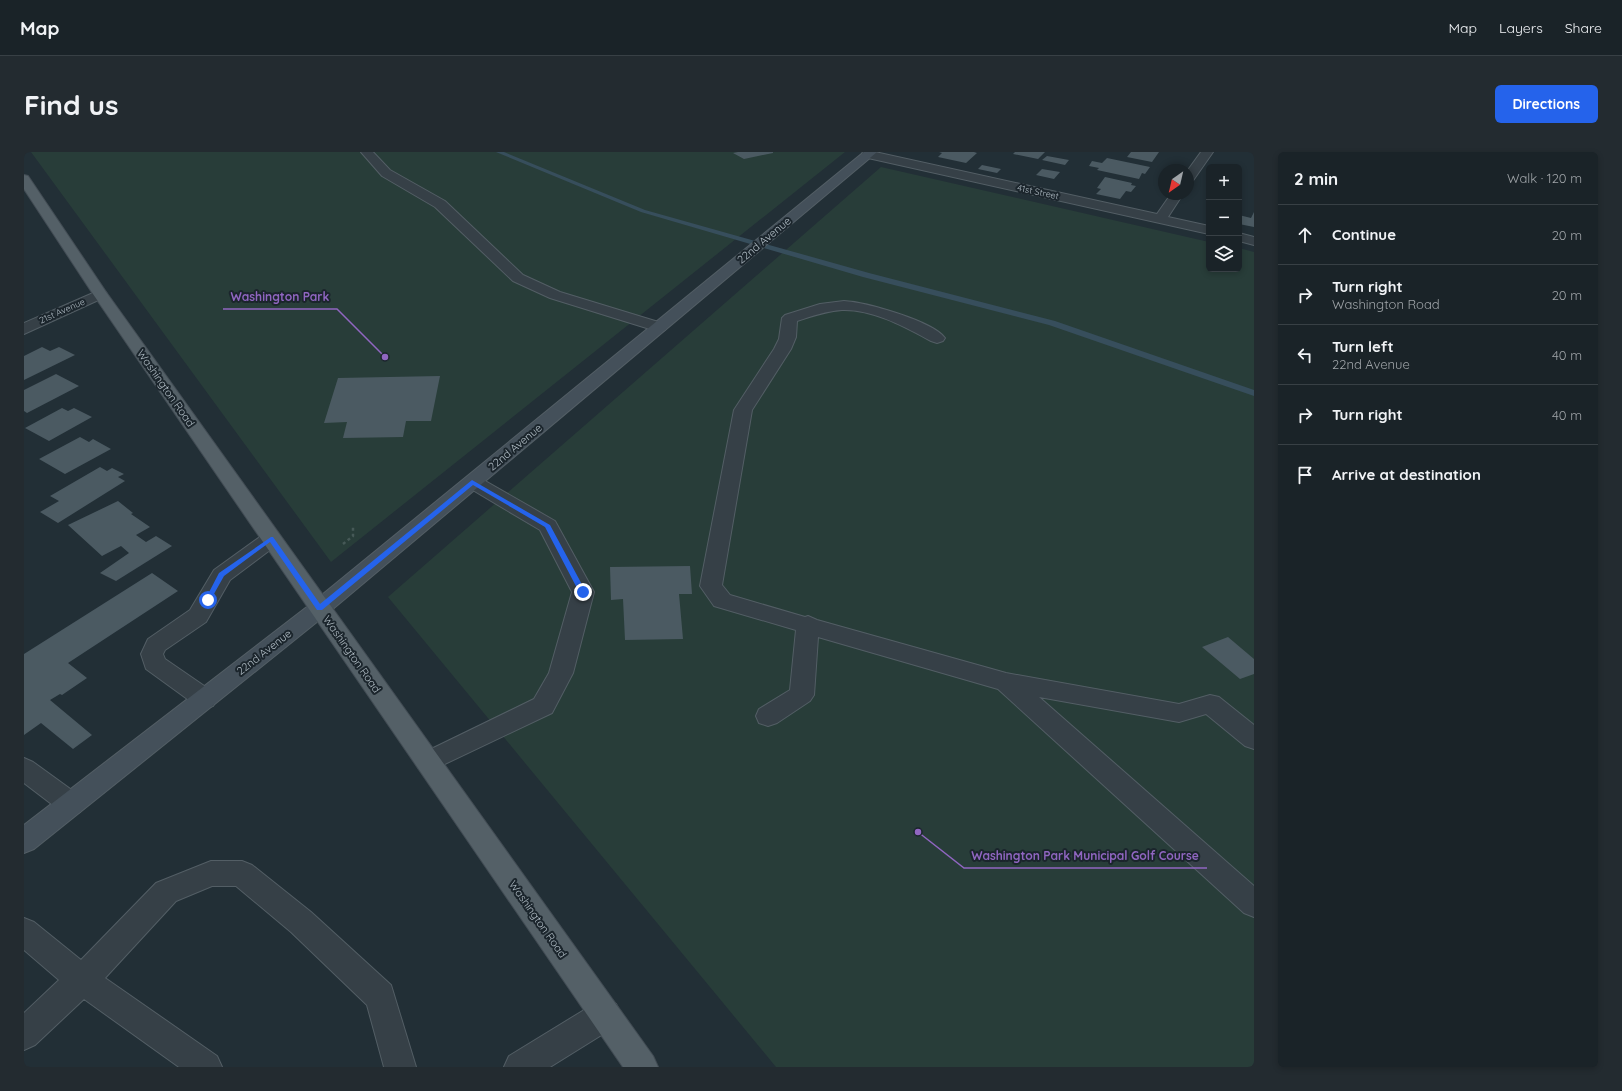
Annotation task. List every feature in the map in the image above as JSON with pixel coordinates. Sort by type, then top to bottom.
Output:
[{"type":"main road","name":"Washington Road","points":[[24,179],[100,294],[642,1067]]},
{"type":"street","points":[[367,152],[386,173],[440,204],[518,278],[555,295],[659,327]]},
{"type":"street","points":[[1194,170],[1207,152]]},
{"type":"street","name":"22nd Avenue","points":[[24,841],[320,608],[869,153]]},
{"type":"street","name":"41st Street","points":[[869,153],[1206,229]]},
{"type":"street","points":[[1160,219],[1173,200]]},
{"type":"street","points":[[1242,238],[1254,240]]},
{"type":"street","name":"21st Avenue","points":[[24,329],[100,294]]},
{"type":"street","points":[[937,338],[917,327],[895,318],[850,306],[814,309],[790,318],[787,338],[773,365],[753,392],[743,410],[711,586],[722,601],[808,624],[1006,682],[1179,713],[1210,704],[1254,739]]},
{"type":"street","points":[[428,762],[544,706],[561,673],[583,592],[548,526],[472,482]]},
{"type":"street","points":[[205,699],[154,663],[152,654],[156,645],[198,616],[222,575],[271,539]]},
{"type":"street","points":[[768,716],[802,695],[808,624]]},
{"type":"street","points":[[1006,682],[1254,904]]},
{"type":"street","points":[[24,769],[71,804]]},
{"type":"street","points":[[24,1034],[82,980],[166,892],[211,872],[242,874],[301,922],[380,996],[400,1067]]},
{"type":"street","points":[[24,932],[82,980],[206,1067]]},
{"type":"street","points":[[520,1067],[605,1015]]},
{"type":"path","points":[[343,544],[353,536],[353,527]]},
{"type":"green space","points":[[31,152],[845,152],[331,562]]},
{"type":"green space","points":[[881,167],[1206,241],[1206,272],[1242,272],[1242,249],[1254,252],[1254,1067],[776,1067],[388,597]]},
{"type":"building","points":[[939,152],[977,153],[966,163],[938,157],[942,153]]},
{"type":"building","points":[[1015,152],[1045,152],[1038,159],[1013,154]]},
{"type":"building","points":[[1131,152],[1159,152],[1152,162],[1127,157]]},
{"type":"building","points":[[733,153],[773,153],[744,159]]},
{"type":"building","points":[[1047,156],[1069,160],[1065,165],[1042,160]]},
{"type":"building","points":[[1107,158],[1150,167],[1145,174],[1142,173],[1139,179],[1097,170],[1099,168],[1089,166],[1092,161],[1102,163]]},
{"type":"building","points":[[982,165],[1001,169],[997,173],[978,169]]},
{"type":"building","points":[[1042,169],[1060,172],[1054,179],[1036,175]]},
{"type":"building","points":[[1105,177],[1132,183],[1131,185],[1136,186],[1131,192],[1126,191],[1120,199],[1096,194],[1101,189],[1097,188]]},
{"type":"building","points":[[1254,212],[1254,227],[1242,225],[1242,216],[1251,218]]},
{"type":"building","points":[[42,347],[50,351],[59,347],[75,355],[24,380],[24,356]]},
{"type":"building","points":[[56,374],[79,386],[27,413],[24,411],[24,390]]},
{"type":"building","points":[[440,376],[431,421],[406,421],[403,437],[343,438],[347,422],[324,423],[338,378]]},
{"type":"building","points":[[62,408],[68,411],[74,408],[92,417],[49,441],[25,428]]},
{"type":"building","points":[[80,437],[89,442],[93,439],[111,449],[65,474],[39,459]]},
{"type":"building","points":[[100,467],[107,471],[112,468],[124,474],[118,477],[125,481],[58,523],[40,512],[59,501],[50,496]]},
{"type":"building","points":[[118,501],[133,513],[131,514],[150,527],[136,535],[146,542],[156,536],[172,546],[116,581],[100,573],[129,553],[121,546],[102,556],[68,525]]},
{"type":"building","points":[[690,566],[692,594],[679,594],[683,639],[625,640],[623,599],[611,600],[610,567]]},
{"type":"building","points":[[152,573],[178,591],[68,663],[87,678],[62,695],[60,694],[50,700],[92,735],[73,749],[41,723],[24,735],[24,654]]},
{"type":"building","points":[[1228,637],[1254,659],[1254,674],[1240,679],[1202,647]]},
{"type":"waterway","points":[[499,152],[643,211],[866,275],[1052,323],[1254,393]]},
{"type":"place","name":"Washington Park","points":[[385,357]]},
{"type":"place","name":"Washington Park Municipal Golf Course","points":[[918,832]]},
{"type":"route","points":[[208,600],[222,575],[271,539],[320,608],[472,482],[548,526],[583,592]]}]
